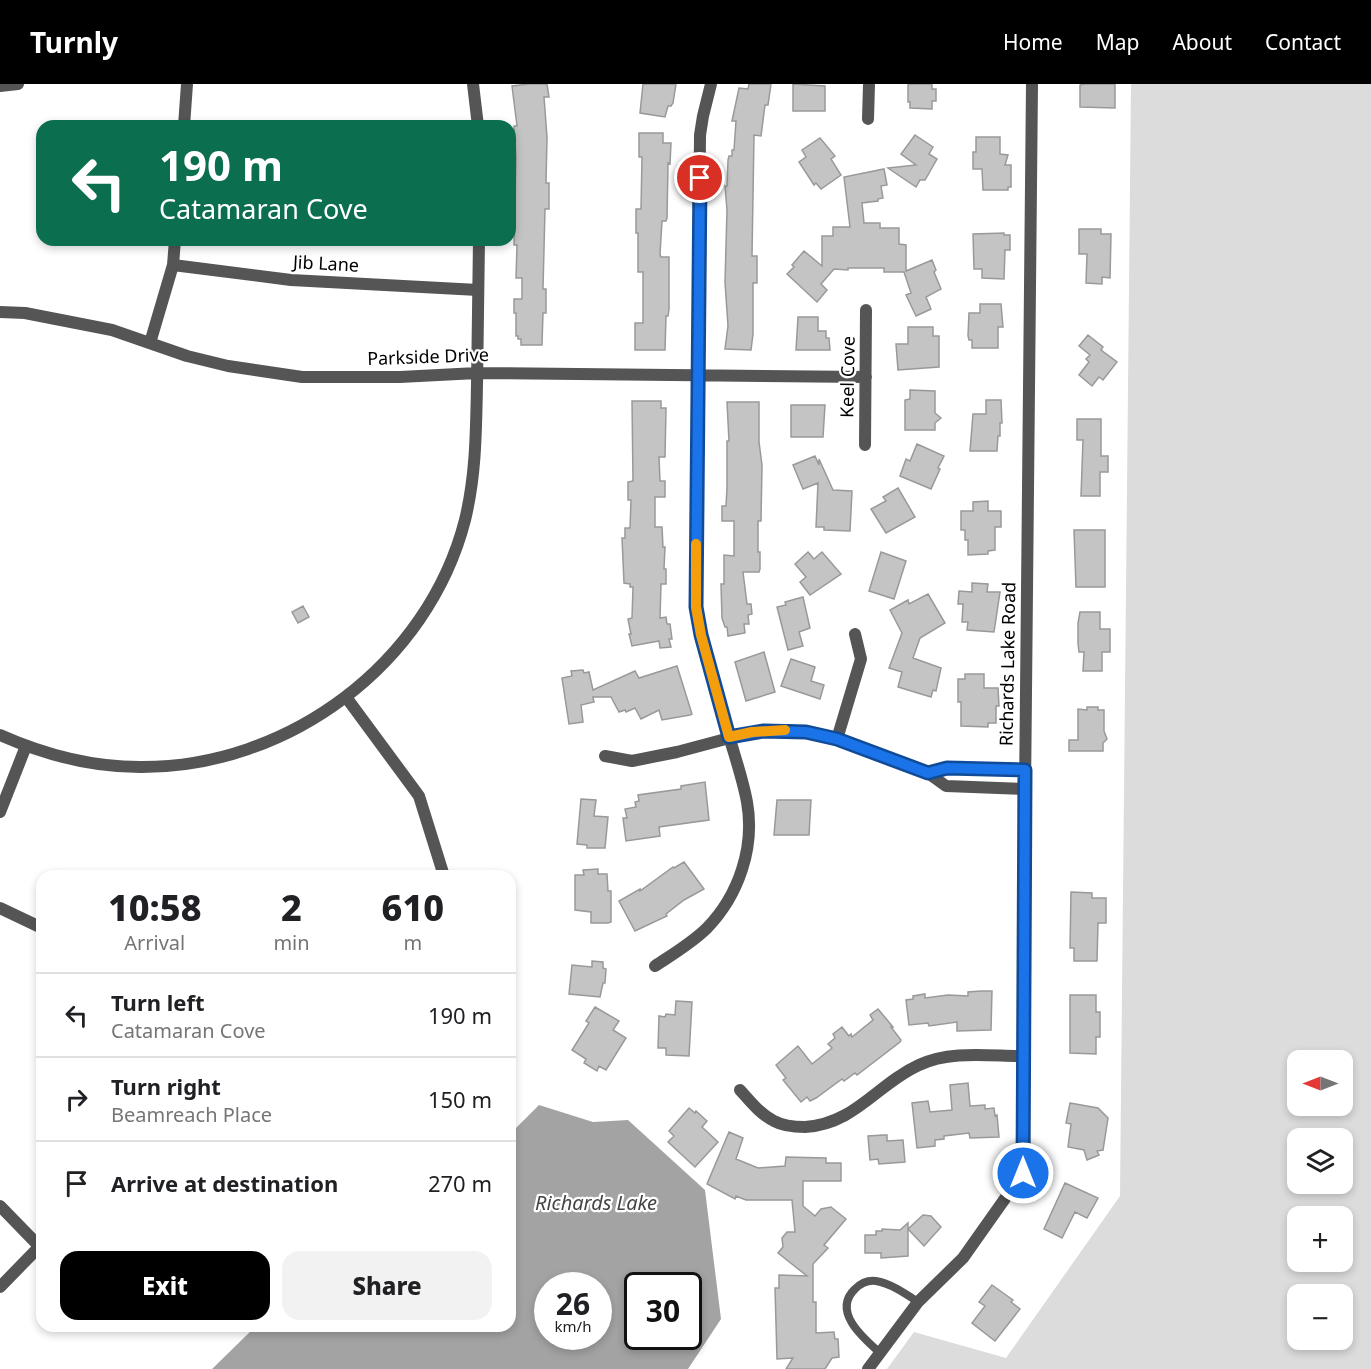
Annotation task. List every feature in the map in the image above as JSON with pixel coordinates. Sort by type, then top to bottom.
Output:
[{"type":"street","points":[[0,86],[18,84]]},
{"type":"street","points":[[184,120],[187,84]]},
{"type":"street","points":[[473,84],[477,120]]},
{"type":"street","points":[[656,966],[706,928],[721,912],[742,872],[748,848],[749,825],[745,795],[701,635],[696,607],[700,135],[711,84]]},
{"type":"street","points":[[868,120],[869,84]]},
{"type":"street","name":"Richards Lake Road","points":[[868,1369],[918,1302],[963,1258],[1023,1173],[1032,84]]},
{"type":"street","points":[[150,343],[173,265],[175,246]]},
{"type":"street","points":[[0,735],[64,758],[111,766],[163,766],[198,762],[237,753],[275,739],[307,723],[346,697],[383,664],[417,622],[438,587],[456,549],[465,521],[475,464],[479,246]]},
{"type":"street","name":"Jib Lane","points":[[173,265],[291,280],[478,290]]},
{"type":"street","name":"Keel Cove","points":[[865,445],[866,310]]},
{"type":"street","name":"Parkside Drive","points":[[0,312],[24,313],[112,330],[187,356],[228,366],[302,377],[400,377],[477,373],[866,377]]},
{"type":"street","points":[[837,739],[861,660],[855,634]]},
{"type":"street","points":[[346,697],[419,796],[442,870]]},
{"type":"street","points":[[605,756],[632,761],[677,752],[752,732],[787,730],[837,739],[928,773],[946,786],[1025,789]]},
{"type":"street","points":[[0,812],[26,746]]},
{"type":"street","points":[[928,773],[947,768],[1025,770]]},
{"type":"street","points":[[0,908],[36,925]]},
{"type":"street","points":[[740,1090],[773,1121],[793,1126],[817,1126],[850,1114],[907,1071],[920,1064],[938,1058],[955,1056],[1023,1056]]},
{"type":"street","points":[[0,1206],[36,1240]]},
{"type":"street","points":[[0,1287],[36,1250]]},
{"type":"lane","points":[[879,1352],[850,1323],[846,1310],[849,1294],[861,1284],[874,1281],[904,1293],[918,1302]]},
{"type":"shaded area","points":[[1131,84],[1371,84],[1371,1369],[887,1369],[914,1332],[1006,1358],[1120,1196]]},
{"type":"water","name":"Richards Lake","points":[[539,1105],[593,1122],[628,1120],[705,1190],[721,1319],[702,1348],[702,1272],[624,1272],[624,1350],[701,1350],[688,1369],[212,1369],[250,1332],[516,1332],[516,1128]]},
{"type":"building","points":[[547,84],[549,97],[544,97],[547,137],[546,183],[549,183],[549,209],[545,209],[543,289],[546,289],[546,313],[543,313],[542,345],[521,345],[521,339],[516,336],[514,299],[522,299],[522,278],[516,278],[517,126],[512,86]]},
{"type":"building","points":[[643,84],[676,84],[673,103],[668,106],[665,117],[640,113]]},
{"type":"building","points":[[749,84],[771,84],[768,105],[765,105],[761,136],[754,135],[752,256],[757,256],[757,283],[753,283],[753,334],[751,350],[725,349],[728,326],[725,282],[727,210],[725,186],[727,186],[729,156],[732,156],[732,150],[734,150],[736,121],[732,121],[739,88],[748,89]]},
{"type":"building","points":[[793,84],[825,86],[825,111],[793,111]]},
{"type":"building","points":[[908,84],[932,84],[932,89],[936,89],[936,101],[932,101],[932,109],[910,108]]},
{"type":"building","points":[[1115,84],[1115,108],[1080,107],[1080,85]]},
{"type":"building","points":[[639,133],[663,133],[663,143],[671,143],[670,164],[668,163],[667,218],[666,221],[662,221],[660,254],[661,257],[669,257],[669,309],[668,316],[666,316],[665,350],[635,350],[635,323],[643,323],[643,272],[638,272],[638,233],[636,233],[636,209],[641,209],[642,157],[639,157]]},
{"type":"building","points":[[915,135],[933,147],[929,154],[937,159],[925,180],[920,180],[916,187],[888,168],[916,165],[901,154]]},
{"type":"building","points":[[976,137],[1000,137],[1000,154],[1008,155],[1005,165],[1011,165],[1011,187],[1008,187],[1008,190],[983,190],[982,169],[973,169]]},
{"type":"building","points":[[820,138],[835,156],[831,159],[841,175],[821,189],[816,183],[814,185],[799,162],[806,157],[802,150]]},
{"type":"building","points":[[884,169],[887,185],[881,186],[883,198],[862,203],[864,223],[880,223],[880,228],[899,228],[899,244],[906,245],[906,271],[932,260],[941,289],[926,297],[931,309],[916,316],[906,295],[911,293],[904,272],[884,272],[884,268],[834,269],[821,284],[827,290],[817,302],[787,274],[804,251],[822,266],[822,236],[833,236],[833,227],[850,227],[844,177]]},
{"type":"building","points":[[1079,229],[1101,229],[1101,234],[1111,234],[1110,278],[1102,277],[1102,284],[1086,283],[1087,254],[1079,254]]},
{"type":"building","points":[[1004,233],[1004,235],[1010,235],[1010,250],[1005,250],[1004,279],[982,278],[982,269],[974,269],[973,234]]},
{"type":"building","points":[[980,304],[1001,304],[1003,327],[998,327],[998,348],[972,348],[972,340],[969,340],[968,336],[969,313],[980,313]]},
{"type":"building","points":[[798,317],[818,317],[818,331],[826,331],[830,350],[796,350]]},
{"type":"building","points":[[908,327],[933,327],[933,336],[939,336],[939,367],[898,370],[896,344],[908,344]]},
{"type":"building","points":[[1088,335],[1103,347],[1101,350],[1117,362],[1103,380],[1099,377],[1092,386],[1079,375],[1089,362],[1086,359],[1090,355],[1079,346]]},
{"type":"building","points":[[910,390],[935,391],[935,413],[941,418],[935,423],[935,430],[905,430],[905,400],[910,399]]},
{"type":"building","points":[[986,400],[1001,400],[1002,423],[1000,423],[997,451],[970,451],[973,414],[986,414]]},
{"type":"building","points":[[632,401],[661,401],[661,408],[666,408],[665,457],[659,457],[660,481],[665,481],[665,497],[655,497],[655,527],[662,527],[663,547],[665,547],[666,584],[661,584],[660,618],[666,617],[667,624],[670,624],[671,647],[660,648],[659,641],[632,646],[629,634],[631,634],[628,619],[632,618],[633,587],[624,583],[622,538],[625,538],[625,528],[630,528],[631,500],[628,500],[628,482],[633,481]]},
{"type":"building","points":[[727,402],[759,402],[759,442],[762,465],[761,521],[758,521],[760,569],[759,572],[743,572],[747,604],[751,604],[752,614],[748,615],[749,624],[744,624],[745,633],[728,636],[727,627],[722,618],[721,584],[724,584],[724,555],[734,556],[734,521],[722,521],[722,506],[726,506],[727,441],[729,441]]},
{"type":"building","points":[[791,405],[825,405],[823,437],[791,437]]},
{"type":"building","points":[[1077,419],[1101,419],[1101,456],[1108,456],[1108,472],[1100,472],[1100,496],[1081,496],[1083,440],[1077,440]]},
{"type":"building","points":[[917,444],[944,456],[931,489],[900,476],[906,459],[910,461]]},
{"type":"building","points":[[815,456],[819,465],[819,459],[833,490],[852,491],[850,531],[824,530],[824,527],[816,527],[818,483],[803,489],[793,465]]},
{"type":"building","points":[[898,488],[915,517],[886,533],[871,509],[886,501],[883,497]]},
{"type":"building","points":[[988,501],[988,511],[1001,511],[1001,527],[995,527],[995,550],[988,551],[988,554],[968,555],[968,540],[965,540],[965,530],[961,530],[961,511],[973,511],[973,502]]},
{"type":"building","points":[[1074,530],[1105,530],[1105,587],[1076,587]]},
{"type":"building","points":[[808,552],[814,559],[822,552],[841,574],[810,595],[800,582],[806,577],[795,564]]},
{"type":"building","points":[[881,552],[906,561],[894,599],[869,591]]},
{"type":"building","points":[[972,583],[988,584],[987,592],[1000,592],[994,632],[967,630],[968,622],[962,622],[963,604],[958,604],[959,591],[972,592]]},
{"type":"building","points":[[928,594],[945,623],[920,638],[913,658],[941,668],[936,691],[933,690],[931,697],[898,687],[902,672],[889,668],[902,633],[890,610],[908,600],[909,604]]},
{"type":"building","points":[[803,597],[810,628],[799,632],[803,646],[788,650],[777,607]]},
{"type":"building","points":[[303,606],[309,617],[298,623],[292,612]]},
{"type":"building","points":[[1080,612],[1100,612],[1100,629],[1110,629],[1110,652],[1102,652],[1102,671],[1083,671],[1084,652],[1079,652],[1078,643]]},
{"type":"building","points":[[764,652],[775,692],[746,701],[735,662]]},
{"type":"building","points":[[791,659],[815,667],[811,681],[824,685],[820,699],[781,686]]},
{"type":"building","points":[[677,666],[692,714],[662,720],[659,710],[641,719],[635,708],[619,712],[611,697],[593,697],[594,702],[581,705],[583,722],[569,724],[562,678],[572,676],[571,671],[589,672],[593,690],[635,671],[639,678]]},
{"type":"building","points":[[965,674],[984,674],[984,688],[998,688],[999,706],[996,706],[996,723],[988,723],[988,727],[961,726],[958,679],[965,679]]},
{"type":"building","points":[[1087,707],[1098,707],[1098,710],[1104,710],[1104,731],[1107,739],[1103,743],[1103,751],[1069,751],[1069,740],[1078,740],[1078,709],[1087,710]]},
{"type":"building","points":[[705,782],[709,820],[659,827],[660,836],[626,841],[623,818],[627,818],[625,809],[636,807],[635,802],[639,801],[638,795],[681,789],[681,786]]},
{"type":"building","points":[[581,799],[596,800],[594,816],[608,817],[605,848],[587,848],[587,845],[577,844]]},
{"type":"building","points":[[777,800],[811,800],[809,835],[774,835]]},
{"type":"building","points":[[684,862],[704,889],[684,900],[666,914],[667,916],[635,931],[619,901],[640,889],[640,891],[673,867]]},
{"type":"building","points":[[598,869],[598,874],[607,874],[608,891],[611,891],[611,922],[608,923],[591,923],[591,912],[575,910],[575,875],[584,875],[583,870]]},
{"type":"building","points":[[1071,892],[1092,893],[1092,898],[1106,898],[1106,923],[1098,923],[1097,961],[1074,961],[1074,948],[1070,948]]},
{"type":"building","points":[[592,961],[603,962],[603,968],[606,969],[605,983],[603,983],[600,997],[569,994],[572,965],[592,967]]},
{"type":"building","points":[[992,991],[991,1030],[957,1031],[957,1022],[929,1026],[928,1023],[909,1025],[906,1000],[913,999],[913,996],[925,994],[925,998],[948,995],[968,996],[968,992]]},
{"type":"building","points":[[1070,995],[1096,995],[1096,1012],[1100,1012],[1100,1037],[1096,1037],[1096,1054],[1070,1053]]},
{"type":"building","points":[[676,1001],[692,1002],[689,1056],[666,1055],[666,1048],[658,1048],[659,1016],[675,1015]]},
{"type":"building","points":[[595,1007],[619,1021],[613,1030],[626,1038],[606,1070],[599,1066],[597,1071],[584,1063],[586,1059],[572,1050],[589,1023],[586,1021]]},
{"type":"building","points":[[878,1009],[893,1027],[891,1027],[901,1040],[900,1042],[857,1075],[855,1073],[844,1081],[842,1079],[810,1101],[807,1097],[801,1102],[783,1080],[786,1078],[776,1065],[798,1046],[812,1064],[832,1048],[828,1044],[835,1038],[833,1034],[842,1027],[852,1037],[873,1020],[870,1015]]},
{"type":"building","points":[[968,1083],[970,1106],[985,1105],[985,1109],[994,1108],[999,1137],[970,1138],[969,1133],[944,1136],[944,1139],[935,1140],[935,1146],[917,1148],[912,1103],[928,1101],[930,1112],[952,1110],[950,1085]]},
{"type":"building","points":[[1070,1103],[1098,1108],[1108,1118],[1103,1150],[1097,1151],[1099,1155],[1087,1160],[1084,1150],[1068,1147],[1071,1124],[1066,1123]]},
{"type":"building","points":[[689,1108],[707,1121],[702,1127],[718,1142],[695,1167],[668,1142],[674,1136],[669,1131]]},
{"type":"building","points":[[729,1132],[743,1138],[736,1159],[758,1168],[785,1166],[786,1157],[826,1158],[826,1163],[841,1163],[841,1181],[803,1181],[803,1206],[815,1216],[821,1209],[831,1207],[846,1219],[824,1245],[828,1248],[813,1264],[816,1333],[834,1332],[835,1339],[838,1339],[839,1357],[832,1358],[825,1369],[786,1369],[793,1358],[777,1359],[775,1288],[779,1288],[779,1275],[807,1276],[778,1253],[783,1247],[782,1238],[787,1232],[795,1232],[792,1200],[746,1200],[736,1196],[735,1199],[707,1184]]},
{"type":"building","points":[[887,1135],[887,1141],[903,1140],[905,1162],[879,1164],[878,1159],[870,1160],[868,1136]]},
{"type":"building","points":[[1065,1183],[1098,1198],[1087,1218],[1075,1212],[1062,1238],[1044,1229]]},
{"type":"building","points":[[923,1215],[931,1216],[941,1227],[924,1246],[908,1229]]},
{"type":"building","points":[[908,1223],[908,1256],[881,1258],[881,1253],[865,1253],[865,1235],[876,1235],[876,1231],[882,1231],[882,1229],[900,1230]]},
{"type":"building","points":[[992,1285],[1013,1300],[1011,1302],[1020,1309],[995,1341],[972,1323],[985,1306],[979,1302]]},
{"type":"slow traffic","points":[[696,544],[696,607],[701,635],[729,737],[752,732],[785,730]]},
{"type":"route","points":[[700,178],[696,607],[701,635],[729,737],[752,732],[787,730],[818,734],[928,773],[947,768],[1025,770],[1023,1173]]}]
